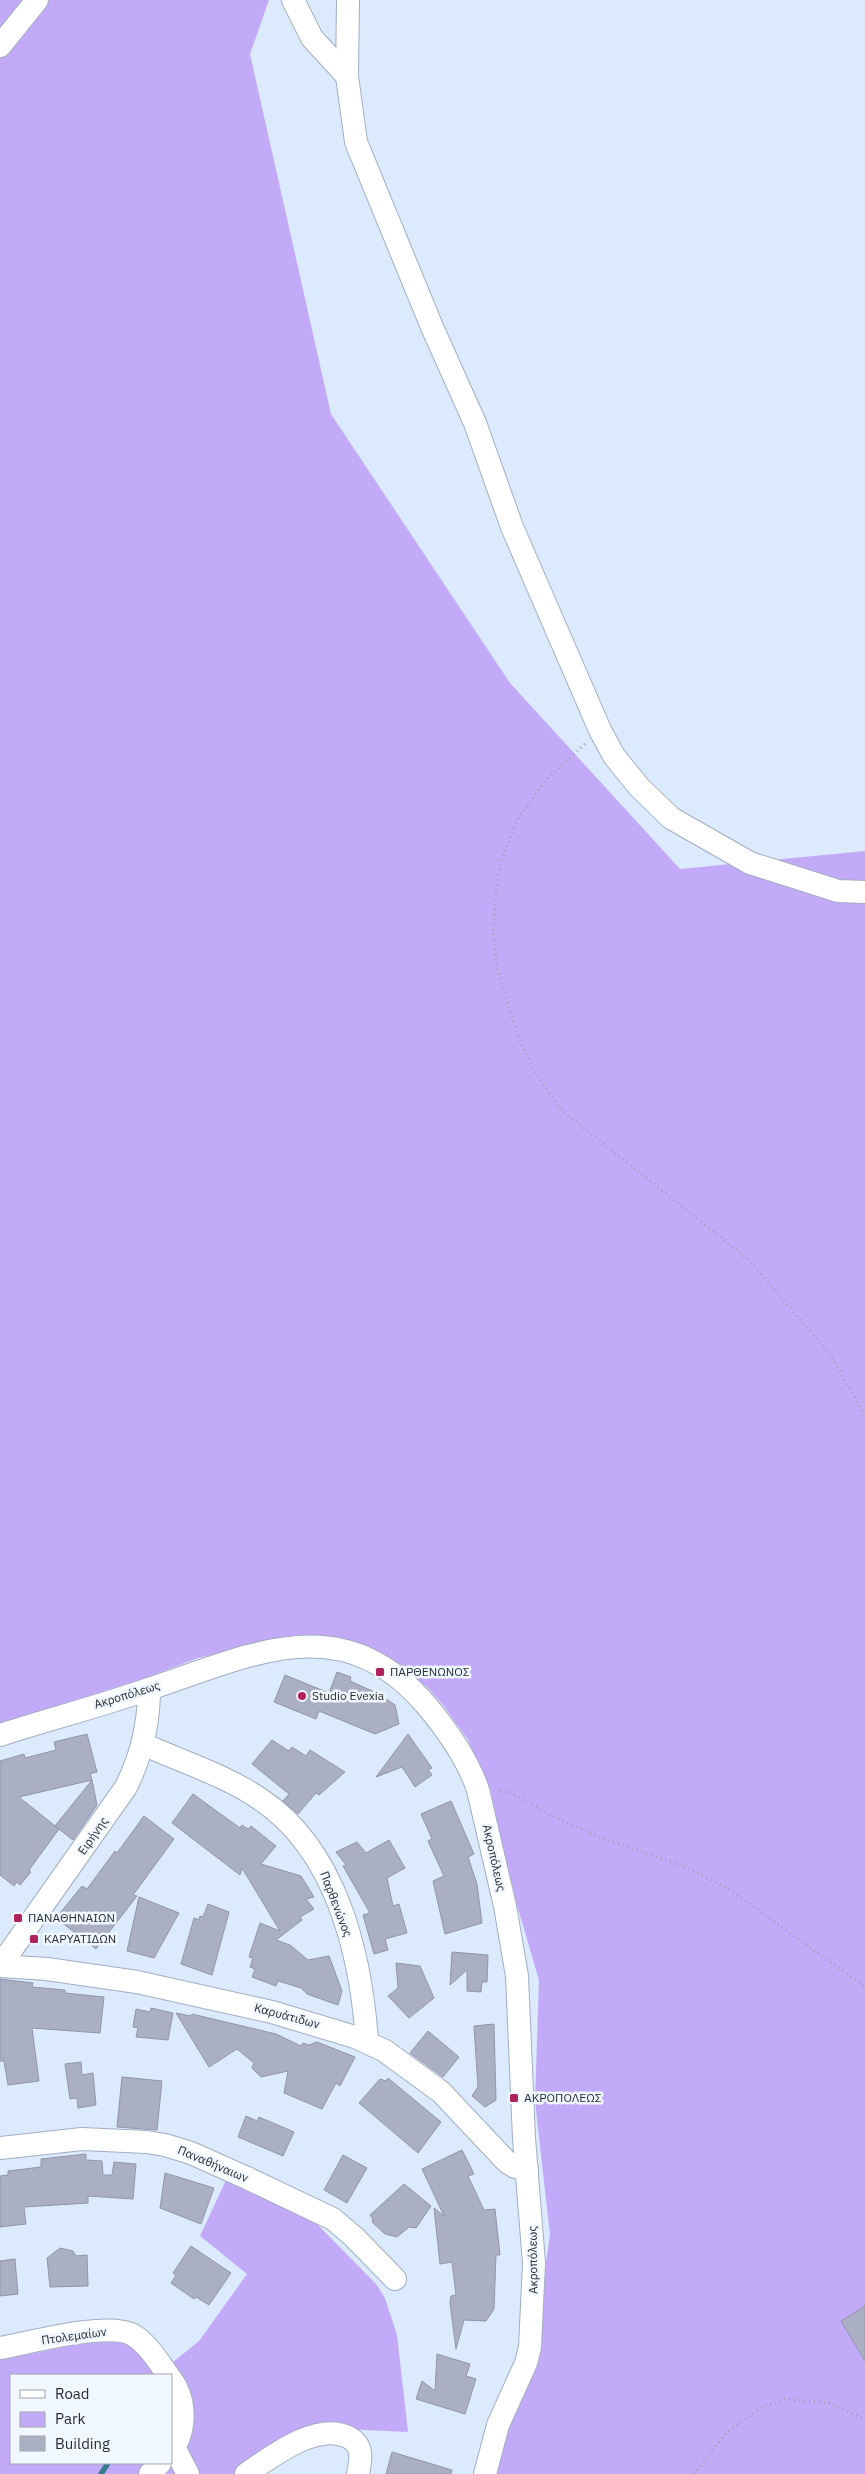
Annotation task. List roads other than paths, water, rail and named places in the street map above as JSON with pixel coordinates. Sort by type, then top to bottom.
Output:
[{"type":"street","points":[[0,46],[37,0]]},
{"type":"street","points":[[293,0],[312,38],[347,76]]},
{"type":"street","points":[[348,0],[347,76],[356,142],[432,327],[475,424],[512,527],[600,730],[614,756],[638,787],[671,818],[750,863],[838,891],[865,892]]},
{"type":"street","name":"Ακροπόλεως","points":[[0,1735],[149,1689],[244,1657],[281,1649],[320,1646],[353,1653],[377,1663],[397,1676],[416,1694],[446,1732],[475,1782],[505,1906],[517,1976],[534,2263],[531,2340],[526,2362],[498,2425],[485,2474]]},
{"type":"street","name":"Ειρήνης","points":[[0,1966],[116,1804],[138,1763],[149,1718],[149,1689]]},
{"type":"street","name":"Παρθενώνος","points":[[143,1744],[255,1796],[276,1811],[302,1840],[321,1866],[344,1919],[362,1992],[366,2041]]},
{"type":"street","name":"Καρυάτιδων","points":[[0,1966],[47,1969],[137,1982],[315,2023],[366,2041],[400,2061],[441,2092],[507,2162],[515,2167],[527,2168]]},
{"type":"street","name":"Παναθήναιων","points":[[0,2148],[99,2138],[147,2142],[184,2151],[333,2219],[354,2237],[394,2279]]},
{"type":"street","name":"Πτολεμαίων","points":[[11,2346],[82,2332],[120,2331],[142,2342],[167,2374]]},
{"type":"street","points":[[172,2380],[179,2390],[182,2406],[180,2435],[172,2449]]},
{"type":"street","points":[[246,2474],[298,2442],[321,2434],[334,2433],[349,2438],[358,2446],[361,2456],[358,2474]]},
{"type":"street","points":[[172,2457],[188,2474]]},
{"type":"street","points":[[150,2474],[160,2464]]},
{"type":"waterway","points":[[101,2474],[107,2464]]},
{"type":"place","name":"ΠΑΡΘΕΝΩΝΟΣ","points":[[380,1672]]},
{"type":"place","name":"Studio Evexia","points":[[302,1696]]},
{"type":"place","name":"ΠΑΝΑΘΗΝΑΙΩΝ","points":[[18,1918]]},
{"type":"place","name":"ΚΑΡΥΑΤΙΔΩΝ","points":[[34,1939]]},
{"type":"place","name":"ΑΚΡΟΠΟΛΕΩΣ","points":[[514,2098]]}]
